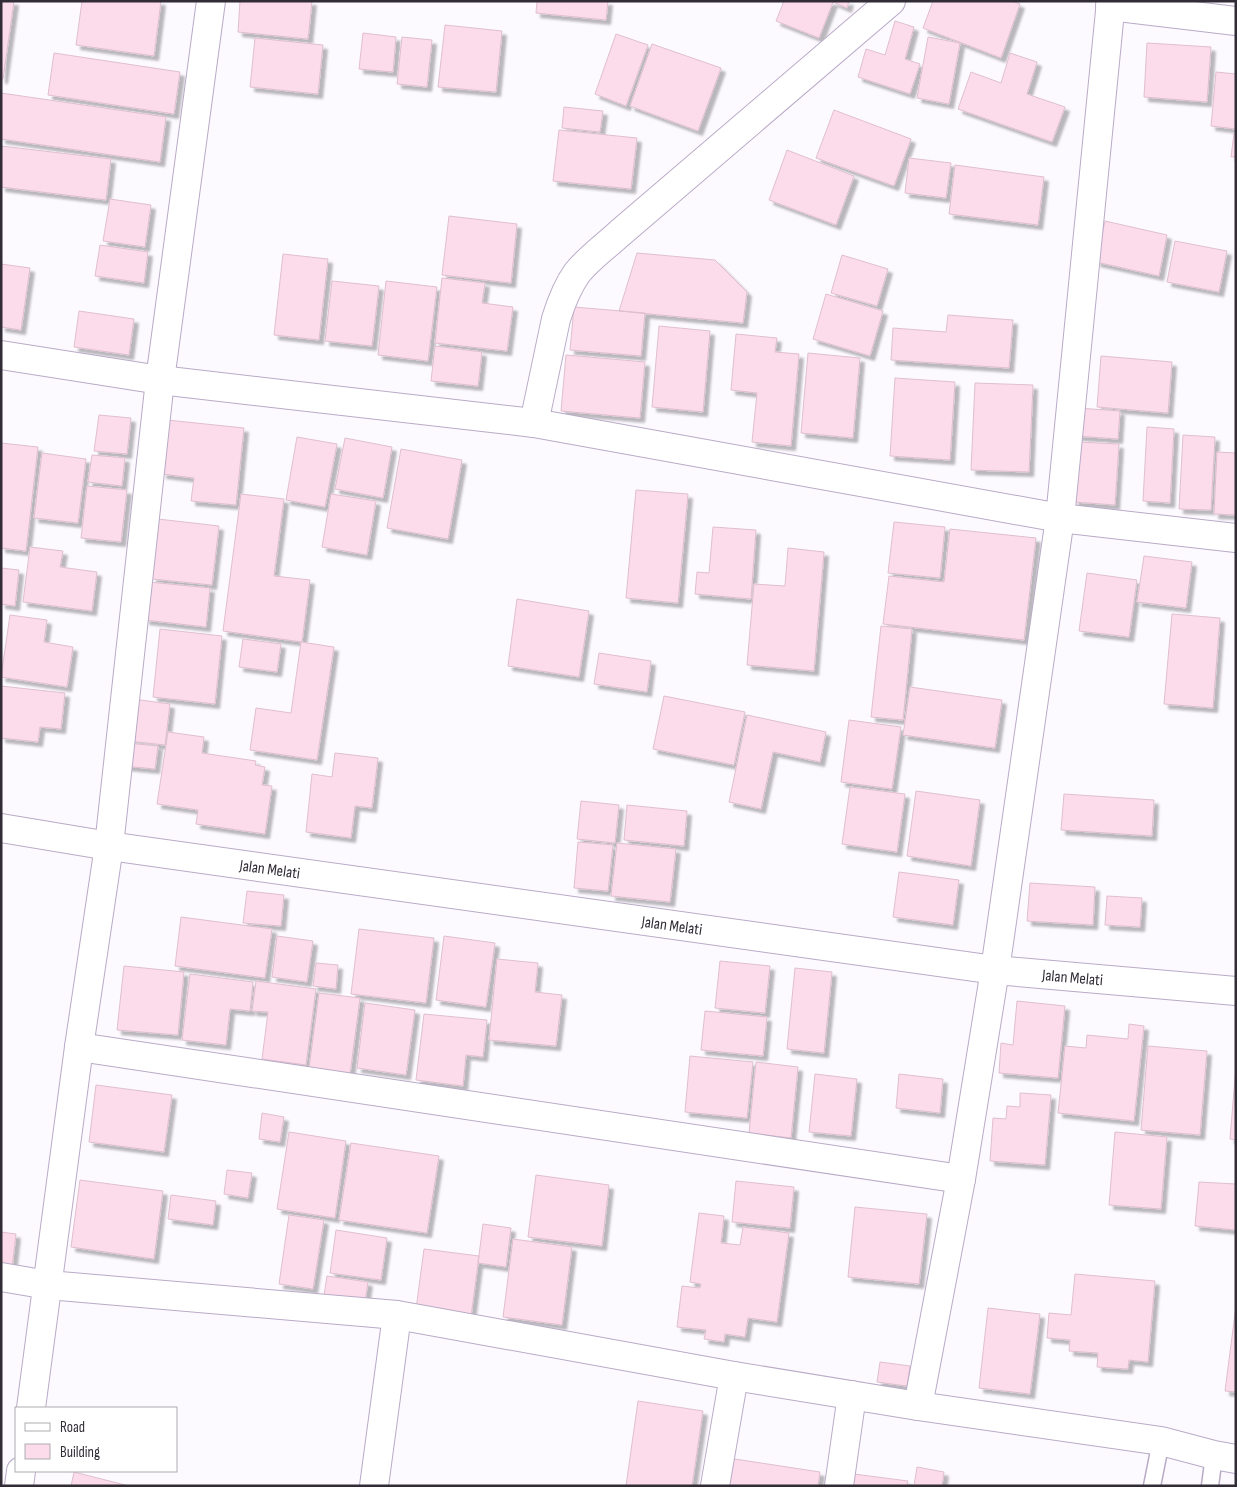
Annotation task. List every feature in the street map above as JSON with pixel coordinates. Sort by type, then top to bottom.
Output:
[{"type":"street","points":[[31,1407],[79,1047],[109,846],[160,380],[212,1]]},
{"type":"street","points":[[534,423],[556,319],[565,295],[578,272],[627,226],[891,1]]},
{"type":"street","points":[[918,1406],[961,1179],[995,970],[1060,518],[1110,4],[1236,21]]},
{"type":"street","points":[[1,355],[160,380],[534,423],[1060,518],[1236,538]]},
{"type":"street","name":"Jalan Melati","points":[[1,828],[109,846],[995,970],[1236,991]]},
{"type":"street","points":[[79,1047],[961,1179]]},
{"type":"street","points":[[1,1277],[48,1285],[397,1315],[734,1376],[918,1406],[1160,1441],[1225,1457]]},
{"type":"street","points":[[374,1486],[397,1315]]},
{"type":"street","points":[[715,1486],[734,1376]]},
{"type":"street","points":[[839,1486],[852,1395]]},
{"type":"street","points":[[19,1486],[22,1472]]},
{"type":"lane","points":[[1152,1486],[1160,1441]]},
{"type":"lane","points":[[1210,1486],[1225,1457]]},
{"type":"building","points":[[1,1],[14,1],[3,79],[1,79]]},
{"type":"building","points":[[82,1],[161,1],[154,56],[76,45]]},
{"type":"building","points":[[240,1],[312,1],[308,39],[238,32]]},
{"type":"building","points":[[537,1],[608,1],[606,20],[536,13]]},
{"type":"building","points":[[784,1],[849,1],[847,8],[833,2],[819,38],[776,21]]},
{"type":"building","points":[[933,1],[1012,1],[1020,4],[1001,58],[923,28]]},
{"type":"building","points":[[895,21],[914,27],[905,59],[920,64],[910,94],[858,77],[866,49],[885,55]]},
{"type":"building","points":[[445,25],[502,31],[496,92],[438,87]]},
{"type":"building","points":[[363,33],[396,37],[393,72],[359,69]]},
{"type":"building","points":[[616,34],[648,45],[626,106],[595,94]]},
{"type":"building","points":[[402,37],[432,40],[427,87],[397,84]]},
{"type":"building","points":[[928,37],[960,43],[949,104],[917,98]]},
{"type":"building","points":[[255,38],[323,45],[318,94],[250,87]]},
{"type":"building","points":[[1147,43],[1211,47],[1207,102],[1144,97]]},
{"type":"building","points":[[652,44],[721,68],[698,131],[630,106]]},
{"type":"building","points":[[54,53],[180,72],[174,114],[48,95]]},
{"type":"building","points":[[1010,53],[1037,62],[1027,94],[1065,107],[1052,142],[958,109],[971,72],[1001,83]]},
{"type":"building","points":[[1216,72],[1236,74],[1236,129],[1211,126]]},
{"type":"building","points":[[1,93],[166,117],[160,162],[1,139]]},
{"type":"building","points":[[564,107],[603,111],[600,132],[562,128]]},
{"type":"building","points":[[834,110],[911,139],[894,186],[816,158]]},
{"type":"building","points":[[559,130],[637,138],[631,189],[553,181]]},
{"type":"building","points":[[1234,133],[1236,133],[1236,157],[1231,157]]},
{"type":"building","points":[[1,146],[111,159],[106,200],[1,187]]},
{"type":"building","points":[[787,150],[854,176],[836,225],[769,200]]},
{"type":"building","points":[[909,158],[951,163],[946,198],[905,193]]},
{"type":"building","points":[[955,165],[1044,177],[1038,225],[949,214]]},
{"type":"building","points":[[110,199],[151,205],[145,247],[103,241]]},
{"type":"building","points":[[449,216],[517,224],[511,283],[442,275]]},
{"type":"building","points":[[1105,221],[1167,235],[1159,276],[1096,262]]},
{"type":"building","points":[[1175,241],[1227,251],[1219,292],[1167,282]]},
{"type":"building","points":[[100,245],[148,252],[144,283],[95,276]]},
{"type":"building","points":[[637,253],[715,260],[747,292],[743,323],[619,311]]},
{"type":"building","points":[[283,254],[328,259],[319,340],[274,335]]},
{"type":"building","points":[[842,255],[888,269],[877,306],[831,293]]},
{"type":"building","points":[[1,264],[30,268],[21,330],[1,327]]},
{"type":"building","points":[[442,278],[485,283],[482,303],[513,307],[507,351],[435,343]]},
{"type":"building","points":[[332,281],[379,286],[372,346],[325,341]]},
{"type":"building","points":[[386,281],[437,287],[428,361],[378,355]]},
{"type":"building","points":[[826,294],[883,311],[870,356],[813,339]]},
{"type":"building","points":[[574,307],[645,313],[641,356],[570,350]]},
{"type":"building","points":[[79,311],[134,319],[129,355],[74,347]]},
{"type":"building","points":[[948,315],[1013,320],[1009,368],[891,360],[893,328],[946,332]]},
{"type":"building","points":[[659,326],[710,331],[703,412],[652,407]]},
{"type":"building","points":[[736,334],[777,338],[775,352],[799,354],[791,446],[752,442],[757,393],[731,390]]},
{"type":"building","points":[[435,346],[482,352],[478,386],[431,381]]},
{"type":"building","points":[[808,353],[860,358],[853,438],[801,433]]},
{"type":"building","points":[[566,355],[645,362],[640,418],[561,411]]},
{"type":"building","points":[[1101,356],[1172,362],[1168,413],[1097,407]]},
{"type":"building","points":[[895,378],[955,382],[950,460],[890,456]]},
{"type":"building","points":[[975,383],[1033,385],[1029,472],[971,470]]},
{"type":"building","points":[[1078,408],[1120,411],[1118,439],[1076,436]]},
{"type":"building","points":[[99,415],[131,418],[127,454],[94,451]]},
{"type":"building","points":[[167,420],[244,428],[236,505],[191,501],[194,478],[162,474]]},
{"type":"building","points":[[1147,427],[1174,429],[1170,503],[1143,501]]},
{"type":"building","points":[[1183,435],[1215,437],[1211,510],[1179,509]]},
{"type":"building","points":[[297,437],[337,444],[325,507],[286,500]]},
{"type":"building","points":[[345,438],[392,447],[383,498],[335,489]]},
{"type":"building","points":[[1078,442],[1119,444],[1115,505],[1074,502]]},
{"type":"building","points":[[1,443],[38,447],[26,551],[1,548]]},
{"type":"building","points":[[401,449],[462,460],[448,539],[387,528]]},
{"type":"building","points":[[1217,452],[1236,453],[1236,515],[1214,514]]},
{"type":"building","points":[[42,453],[86,459],[78,523],[34,518]]},
{"type":"building","points":[[92,455],[125,458],[122,486],[88,482]]},
{"type":"building","points":[[87,486],[127,490],[121,542],[81,538]]},
{"type":"building","points":[[636,490],[688,494],[678,603],[626,598]]},
{"type":"building","points":[[241,494],[284,499],[274,576],[310,580],[302,642],[223,631]]},
{"type":"building","points":[[331,494],[376,501],[367,555],[322,547]]},
{"type":"building","points":[[158,519],[219,526],[212,585],[152,579]]},
{"type":"building","points":[[894,522],[945,527],[940,578],[888,573]]},
{"type":"building","points":[[713,527],[756,530],[751,599],[695,594],[697,572],[709,573]]},
{"type":"building","points":[[950,529],[1036,538],[1024,640],[883,624],[889,576],[944,582]]},
{"type":"building","points":[[30,547],[63,551],[60,567],[97,572],[92,611],[23,602]]},
{"type":"building","points":[[788,548],[824,552],[814,671],[747,665],[754,584],[785,586]]},
{"type":"building","points":[[1144,556],[1192,562],[1186,608],[1137,602]]},
{"type":"building","points":[[1,568],[19,570],[15,606],[1,604]]},
{"type":"building","points":[[1087,573],[1137,580],[1129,637],[1079,631]]},
{"type":"building","points":[[149,582],[210,588],[206,627],[145,620]]},
{"type":"building","points":[[517,599],[589,611],[579,677],[508,666]]},
{"type":"building","points":[[1172,614],[1220,618],[1213,708],[1164,704]]},
{"type":"building","points":[[10,615],[47,620],[44,642],[73,647],[67,687],[1,677]]},
{"type":"building","points":[[881,626],[912,629],[903,720],[871,717]]},
{"type":"building","points":[[160,629],[222,636],[215,704],[153,697]]},
{"type":"building","points":[[243,639],[281,644],[277,672],[239,667]]},
{"type":"building","points":[[301,642],[334,647],[317,760],[250,750],[256,708],[291,713]]},
{"type":"building","points":[[599,653],[651,661],[647,692],[594,684]]},
{"type":"building","points":[[1,686],[65,693],[61,729],[40,727],[38,742],[1,738]]},
{"type":"building","points":[[910,687],[1002,700],[995,748],[903,735]]},
{"type":"building","points":[[664,696],[745,712],[734,765],[653,749]]},
{"type":"building","points":[[133,699],[170,704],[165,745],[128,741]]},
{"type":"building","points":[[747,715],[826,732],[820,762],[773,752],[761,809],[729,802]]},
{"type":"building","points":[[849,720],[901,727],[892,789],[841,782]]},
{"type":"building","points":[[168,732],[204,737],[202,753],[256,761],[255,765],[265,767],[262,785],[272,786],[265,834],[196,824],[198,810],[157,804]]},
{"type":"building","points":[[127,743],[158,746],[155,769],[124,766]]},
{"type":"building","points":[[335,753],[378,758],[372,808],[355,806],[351,838],[306,832],[312,774],[332,777]]},
{"type":"building","points":[[850,787],[905,794],[897,852],[842,844]]},
{"type":"building","points":[[916,791],[980,800],[971,866],[907,856]]},
{"type":"building","points":[[1064,794],[1154,800],[1152,836],[1061,830]]},
{"type":"building","points":[[581,801],[619,805],[615,843],[577,839]]},
{"type":"building","points":[[627,805],[687,811],[684,846],[624,840]]},
{"type":"building","points":[[578,842],[613,845],[608,891],[574,888]]},
{"type":"building","points":[[617,843],[676,849],[670,902],[611,896]]},
{"type":"building","points":[[899,872],[959,880],[953,925],[893,917]]},
{"type":"building","points":[[1030,883],[1095,887],[1093,925],[1027,921]]},
{"type":"building","points":[[247,891],[284,895],[281,926],[243,923]]},
{"type":"building","points":[[1107,896],[1142,898],[1140,927],[1105,925]]},
{"type":"building","points":[[181,917],[272,929],[265,978],[175,966]]},
{"type":"building","points":[[359,929],[434,938],[426,1003],[351,994]]},
{"type":"building","points":[[277,936],[313,941],[307,982],[272,977]]},
{"type":"building","points":[[444,936],[495,943],[486,1007],[436,1000]]},
{"type":"building","points":[[497,959],[538,963],[535,992],[562,995],[556,1046],[489,1040]]},
{"type":"building","points":[[720,961],[770,966],[765,1013],[715,1008]]},
{"type":"building","points":[[316,963],[338,965],[336,989],[313,986]]},
{"type":"building","points":[[124,966],[184,972],[178,1035],[117,1030]]},
{"type":"building","points":[[795,968],[832,972],[824,1053],[787,1049]]},
{"type":"building","points":[[190,974],[253,982],[250,1011],[230,1009],[226,1045],[182,1040]]},
{"type":"building","points":[[256,981],[316,989],[306,1065],[262,1059],[268,1012],[252,1011]]},
{"type":"building","points":[[319,993],[360,998],[349,1082],[308,1076]]},
{"type":"building","points":[[1017,1001],[1065,1006],[1058,1078],[999,1073],[1001,1043],[1013,1045]]},
{"type":"building","points":[[365,1003],[415,1010],[406,1075],[357,1068]]},
{"type":"building","points":[[705,1011],[767,1017],[763,1056],[701,1050]]},
{"type":"building","points":[[424,1014],[487,1020],[483,1057],[466,1055],[463,1086],[416,1080]]},
{"type":"building","points":[[1129,1024],[1144,1026],[1134,1121],[1058,1113],[1065,1046],[1086,1048],[1087,1035],[1128,1039]]},
{"type":"building","points":[[1148,1046],[1207,1051],[1200,1135],[1141,1130]]},
{"type":"building","points":[[690,1056],[753,1062],[747,1118],[685,1112]]},
{"type":"building","points":[[756,1062],[798,1067],[791,1138],[749,1133]]},
{"type":"building","points":[[1236,1066],[1236,1140],[1230,1139]]},
{"type":"building","points":[[815,1074],[857,1079],[851,1136],[809,1132]]},
{"type":"building","points":[[899,1074],[943,1079],[940,1113],[896,1108]]},
{"type":"building","points":[[96,1085],[172,1095],[164,1152],[89,1142]]},
{"type":"building","points":[[1020,1093],[1051,1095],[1045,1165],[990,1161],[993,1118],[1006,1119],[1007,1106],[1020,1107]]},
{"type":"building","points":[[262,1113],[284,1117],[280,1142],[259,1139]]},
{"type":"building","points":[[289,1132],[346,1141],[335,1218],[277,1209]]},
{"type":"building","points":[[1115,1132],[1167,1137],[1161,1209],[1109,1205]]},
{"type":"building","points":[[351,1143],[439,1156],[427,1233],[339,1220]]},
{"type":"building","points":[[227,1170],[252,1173],[248,1198],[224,1194]]},
{"type":"building","points":[[536,1175],[609,1185],[602,1246],[528,1237]]},
{"type":"building","points":[[80,1180],[163,1191],[154,1259],[71,1247]]},
{"type":"building","points":[[736,1181],[794,1187],[790,1228],[732,1222]]},
{"type":"building","points":[[1199,1182],[1236,1184],[1236,1230],[1195,1226]]},
{"type":"building","points":[[171,1195],[216,1201],[213,1225],[168,1219]]},
{"type":"building","points":[[855,1207],[927,1214],[919,1284],[848,1277]]},
{"type":"building","points":[[699,1213],[724,1216],[721,1243],[740,1245],[743,1227],[789,1233],[777,1322],[748,1318],[745,1337],[725,1334],[724,1342],[704,1339],[706,1330],[677,1327],[682,1286],[700,1288],[701,1284],[690,1282]]},
{"type":"building","points":[[289,1215],[324,1220],[313,1289],[279,1284]]},
{"type":"building","points":[[483,1224],[511,1228],[506,1267],[478,1263]]},
{"type":"building","points":[[336,1230],[387,1238],[381,1280],[330,1273]]},
{"type":"building","points":[[1,1232],[16,1234],[12,1268],[1,1266]]},
{"type":"building","points":[[513,1239],[572,1247],[562,1325],[503,1317]]},
{"type":"building","points":[[424,1249],[479,1256],[470,1324],[415,1317]]},
{"type":"building","points":[[1075,1274],[1155,1281],[1148,1362],[1129,1360],[1128,1369],[1097,1367],[1098,1353],[1069,1351],[1070,1340],[1047,1338],[1049,1313],[1071,1315]]},
{"type":"building","points":[[327,1276],[368,1282],[364,1308],[323,1302]]},
{"type":"building","points":[[1236,1306],[1236,1392],[1225,1391]]},
{"type":"building","points":[[988,1308],[1040,1314],[1030,1394],[979,1388]]},
{"type":"building","points":[[880,1362],[910,1366],[907,1386],[877,1382]]},
{"type":"building","points":[[638,1401],[703,1411],[692,1486],[626,1486]]},
{"type":"building","points":[[728,1458],[820,1472],[818,1486],[724,1486]]},
{"type":"building","points":[[917,1467],[944,1472],[942,1486],[914,1486]]},
{"type":"building","points":[[74,1472],[129,1486],[71,1486]]},
{"type":"building","points":[[854,1474],[908,1481],[907,1486],[851,1486]]}]
